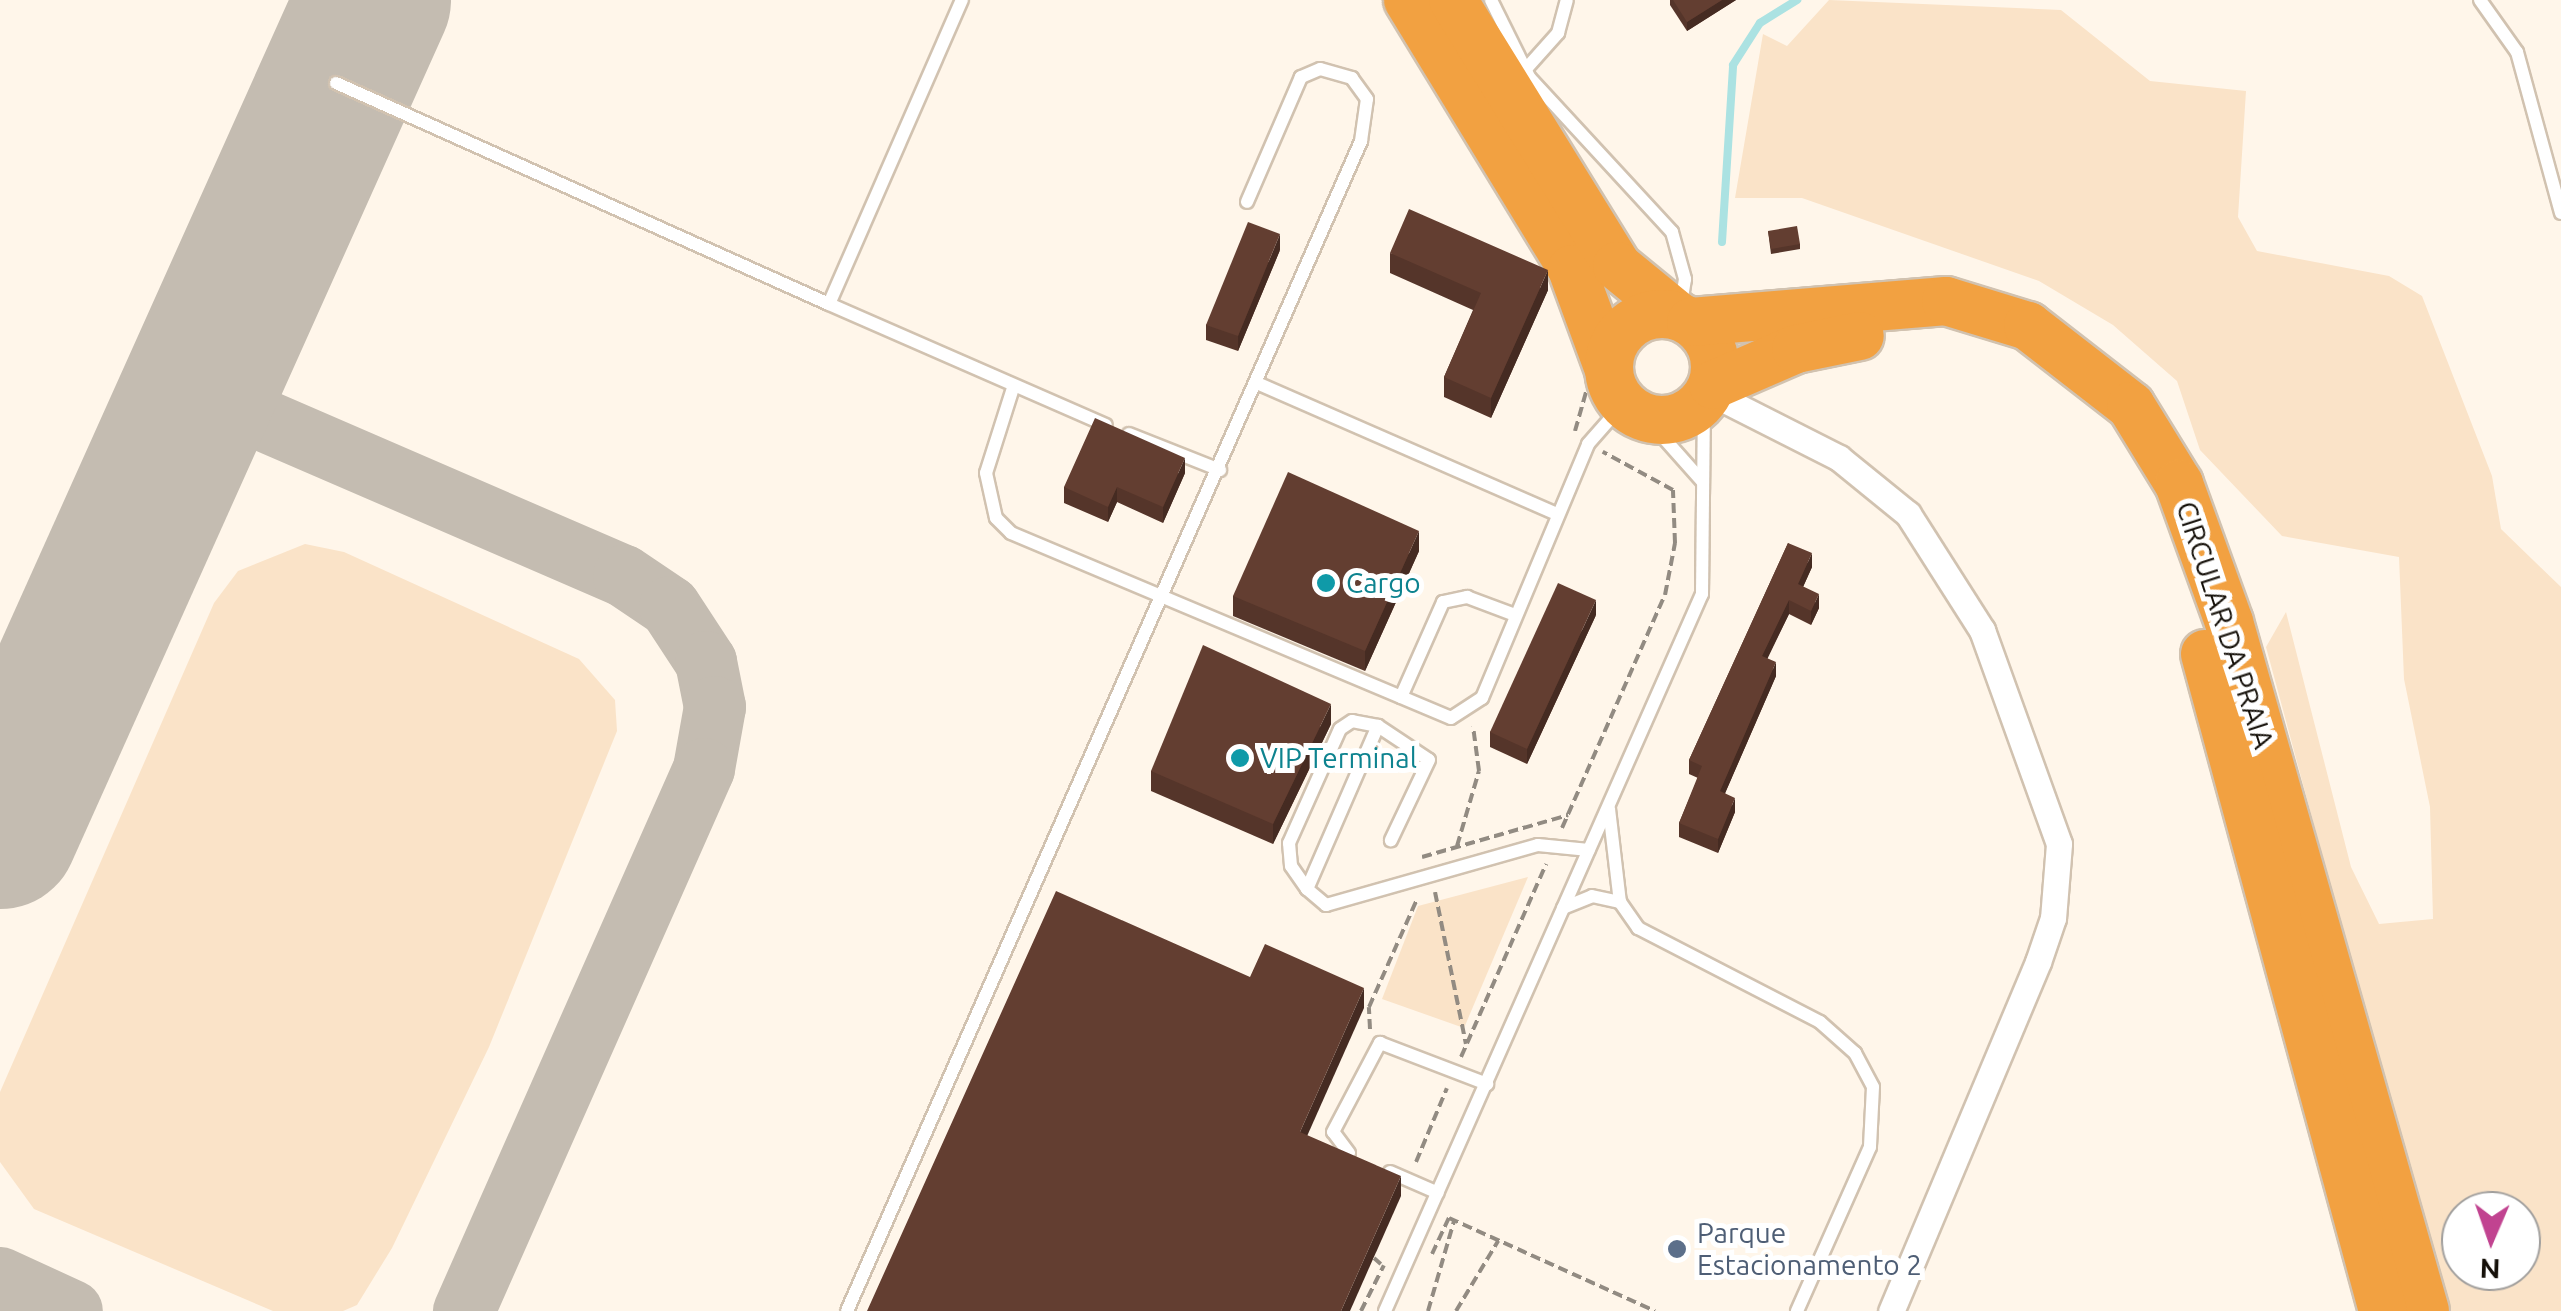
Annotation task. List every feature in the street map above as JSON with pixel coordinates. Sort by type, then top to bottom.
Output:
[{"type":"highway","points":[[1408,0],[1572,268],[1626,396],[1677,418],[1708,392],[1715,356],[1685,319],[1617,266],[1453,0]]},
{"type":"highway","name":"CIRCULAR DA PRAIA","points":[[1685,319],[1946,301],[2028,326],[2131,406],[2180,484],[2230,622],[2424,1311]]},
{"type":"highway","points":[[1626,396],[1626,327],[1685,319]]},
{"type":"highway","name":"CIRCULAR DA PRAIA","points":[[1708,392],[1814,345],[1943,334],[2016,354],[2111,428],[2173,547],[2383,1311]]},
{"type":"street","points":[[1708,392],[1839,458],[1908,514],[1982,630],[2059,844],[2053,918],[2038,962],[1891,1311]]},
{"type":"lane","points":[[829,304],[962,0]]},
{"type":"lane","points":[[1491,0],[1525,70],[1672,232],[1685,279],[1685,319]]},
{"type":"lane","points":[[1525,70],[1558,33],[1568,0]]},
{"type":"lane","points":[[2480,0],[2517,52],[2561,213]]},
{"type":"lane","points":[[847,1311],[1259,384],[1362,141],[1366,100],[1352,78],[1320,68],[1301,77],[1246,202]]},
{"type":"lane","points":[[336,83],[1013,388],[1220,470]]},
{"type":"lane","points":[[1259,384],[1556,514]]},
{"type":"lane","points":[[1013,388],[986,473],[996,518],[1162,600],[1450,718],[1471,712],[1588,444],[1626,396],[1706,488]]},
{"type":"lane","points":[[1385,1311],[1702,594],[1708,392]]},
{"type":"lane","points":[[1400,698],[1443,602],[1468,597],[1515,615]]},
{"type":"lane","points":[[1391,840],[1428,760],[1378,726],[1340,729],[1290,842],[1307,889],[1338,906],[1538,845],[1588,850]]},
{"type":"lane","points":[[1307,889],[1378,726]]},
{"type":"lane","points":[[1609,802],[1620,902],[1652,939],[1820,1022],[1865,1069],[1876,1104],[1870,1147],[1798,1311]]},
{"type":"lane","points":[[1563,908],[1592,896],[1620,902]]},
{"type":"lane","points":[[1438,1193],[1337,1148],[1333,1132],[1380,1042],[1487,1084]]},
{"type":"path","points":[[1457,846],[1479,771],[1471,712]]},
{"type":"path","points":[[1422,857],[1568,816]]},
{"type":"path","points":[[1534,862],[1549,857]]},
{"type":"path","points":[[1369,1007],[1419,896],[1452,886]]},
{"type":"path","points":[[1434,891],[1466,1044]]},
{"type":"path","points":[[1428,1311],[1454,1221]]},
{"type":"path","points":[[1460,1224],[1655,1311]]},
{"type":"path","points":[[1456,1311],[1498,1241]]},
{"type":"shaded area","points":[[1829,0],[2061,10],[2150,81],[2246,91],[2238,217],[2257,251],[2389,276],[2422,296],[2492,476],[2501,529],[2561,587],[2561,1311],[2445,1311],[2266,647],[2286,612],[2351,867],[2379,924],[2433,919],[2430,807],[2404,679],[2399,557],[2282,536],[2200,450],[2177,381],[2113,325],[2039,281],[1802,198],[1735,198],[1763,34],[1787,46]]},
{"type":"shaded area","points":[[305,544],[344,552],[579,659],[615,700],[617,731],[489,1047],[392,1248],[357,1305],[343,1311],[273,1311],[34,1209],[0,1162],[0,1092],[214,603],[238,571]]},
{"type":"shaded area","points":[[1528,877],[1464,1028],[1382,999],[1418,906]]},
{"type":"building","points":[[1673,0],[1722,0],[1687,22]]},
{"type":"building","points":[[1409,209],[1548,270],[1491,398],[1444,377],[1481,293],[1390,253]]},
{"type":"building","points":[[1248,222],[1280,234],[1238,336],[1206,325]]},
{"type":"building","points":[[1797,226],[1800,244],[1771,249],[1768,231]]},
{"type":"building","points":[[1095,418],[1185,458],[1163,507],[1117,487],[1108,507],[1064,487]]},
{"type":"building","name":"Cargo","points":[[1288,472],[1419,531],[1365,651],[1233,596]]},
{"type":"building","points":[[1788,543],[1812,553],[1798,584],[1819,594],[1811,611],[1789,600],[1762,656],[1776,662],[1720,791],[1735,798],[1718,839],[1679,823],[1702,766],[1689,760]]},
{"type":"building","points":[[1558,583],[1596,600],[1527,749],[1490,732]]},
{"type":"building","name":"VIP Terminal","points":[[1203,645],[1331,704],[1273,824],[1151,771]]},
{"type":"building","points":[[1056,891],[1250,977],[1265,944],[1364,988],[1300,1132],[1401,1176],[1341,1311],[867,1311]]},
{"type":"waterway","points":[[1722,242],[1733,65],[1760,23],[1797,0]]},
{"type":"taxiway","points":[[196,391],[624,576],[670,607],[706,662],[715,707],[704,769],[464,1311]]},
{"type":"taxiway","points":[[0,1278],[72,1311]]},
{"type":"runway","points":[[0,831],[373,0]]},
{"type":"place","name":"Cargo","points":[[1326,583]]},
{"type":"place","name":"VIP Terminal","points":[[1240,758]]},
{"type":"place","name":"Parque Estacionamento 2","points":[[1677,1249]]}]
